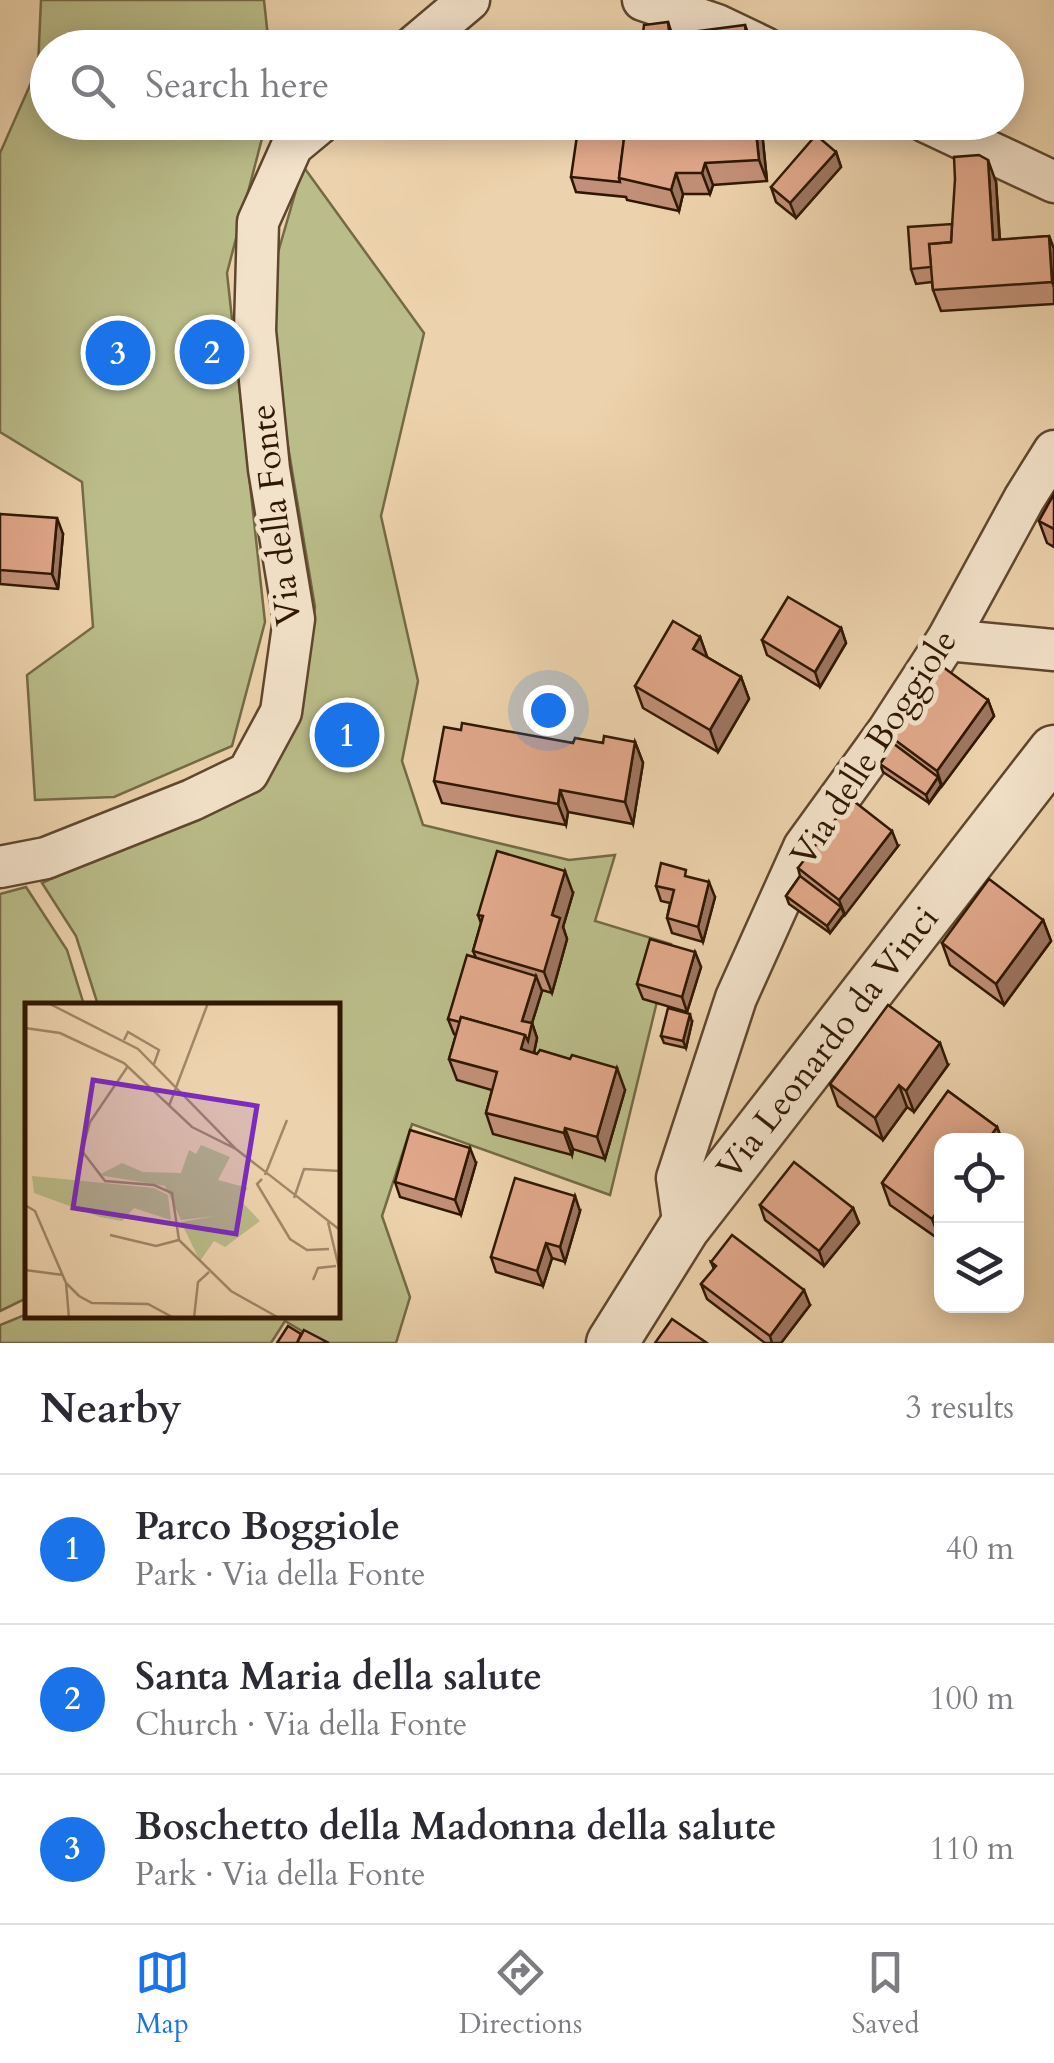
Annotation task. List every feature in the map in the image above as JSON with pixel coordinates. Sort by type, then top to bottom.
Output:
[{"type":"street","points":[[434,30],[470,0]]},
{"type":"street","points":[[643,0],[728,30]]},
{"type":"street","name":"Via della Fonte","points":[[0,866],[46,858],[192,800],[248,773],[282,712],[294,619],[269,469],[255,331],[258,222],[292,146],[299,140]]},
{"type":"street","points":[[964,140],[1054,182]]},
{"type":"street","name":"Via delle Boggiole","points":[[684,1228],[677,1178],[736,998],[804,847],[888,731],[946,640],[1054,451]]},
{"type":"street","points":[[946,640],[1054,650]]},
{"type":"street","name":"Via Leonardo da Vinci","points":[[612,1343],[684,1228],[1054,750]]},
{"type":"green space","points":[[41,0],[264,0],[267,30],[40,30]]},
{"type":"green space","points":[[30,85],[30,140],[262,140],[227,273],[265,622],[232,746],[114,797],[35,800],[27,675],[93,627],[82,482],[0,432],[0,153]]},
{"type":"green space","points":[[303,166],[424,333],[381,516],[418,681],[402,761],[423,825],[569,860],[615,855],[595,921],[671,944],[610,1195],[412,1124],[382,1216],[410,1297],[396,1343],[322,1343],[285,1321],[271,1343],[0,1343],[0,1325],[25,1315],[25,1318],[340,1318],[340,1003],[97,1003],[76,936],[42,883],[266,778],[300,708],[315,607],[271,345],[277,256]]},
{"type":"green space","points":[[26,887],[67,950],[83,1003],[25,1003],[25,1299],[0,1311],[0,894]]},
{"type":"building","points":[[668,22],[669,30],[643,30],[644,25]]},
{"type":"building","points":[[745,25],[745,30],[706,30]]},
{"type":"building","points":[[576,140],[624,140],[620,182],[571,177]]},
{"type":"building","points":[[624,140],[757,140],[759,160],[705,163],[702,173],[676,173],[671,190],[619,178]]},
{"type":"building","points":[[812,140],[822,140],[836,152],[790,203],[771,187]]},
{"type":"building","points":[[979,155],[988,160],[993,240],[1049,236],[1052,282],[933,290],[929,244],[951,242],[954,157]]},
{"type":"building","points":[[952,224],[951,242],[929,244],[931,267],[911,269],[908,227]]},
{"type":"building","points":[[1054,494],[1054,529],[1039,521]]},
{"type":"building","points":[[0,514],[57,518],[52,574],[0,570]]},
{"type":"building","points":[[788,597],[841,628],[815,672],[762,640]]},
{"type":"building","points":[[673,621],[700,637],[693,649],[741,677],[710,730],[635,686]]},
{"type":"building","points":[[943,667],[988,700],[937,771],[891,737]]},
{"type":"building","points":[[462,723],[573,743],[575,738],[603,743],[604,736],[635,742],[625,802],[560,790],[558,804],[434,781],[444,727],[461,730]]},
{"type":"building","points":[[894,744],[938,777],[926,795],[880,764]]},
{"type":"building","points":[[851,799],[892,831],[839,900],[798,868]]},
{"type":"building","points":[[497,851],[565,871],[552,915],[560,918],[544,972],[473,951],[483,916],[478,915]]},
{"type":"building","points":[[661,863],[686,870],[685,876],[709,882],[698,927],[667,918],[674,890],[656,886]]},
{"type":"building","points":[[800,876],[841,907],[827,926],[786,896]]},
{"type":"building","points":[[989,879],[1043,920],[996,984],[942,943]]},
{"type":"building","points":[[650,939],[695,952],[682,997],[637,984]]},
{"type":"building","points":[[467,955],[536,976],[522,1021],[532,1023],[528,1041],[525,1035],[461,1017],[460,1022],[448,1019]]},
{"type":"building","points":[[888,1005],[940,1043],[906,1091],[899,1085],[875,1118],[830,1084]]},
{"type":"building","points":[[668,1008],[690,1014],[683,1041],[661,1036]]},
{"type":"building","points":[[461,1017],[525,1035],[521,1049],[570,1059],[572,1055],[617,1068],[597,1137],[565,1128],[564,1133],[486,1113],[497,1072],[449,1059]]},
{"type":"building","points":[[948,1091],[997,1127],[993,1133],[934,1133],[932,1219],[882,1183]]},
{"type":"building","points":[[410,1130],[470,1148],[455,1200],[395,1182]]},
{"type":"building","points":[[794,1162],[853,1208],[819,1251],[760,1205]]},
{"type":"building","points":[[515,1178],[575,1196],[560,1247],[546,1243],[537,1271],[491,1257]]},
{"type":"building","points":[[732,1235],[804,1290],[770,1336],[701,1284],[716,1266],[711,1262]]},
{"type":"building","points":[[672,1319],[707,1343],[655,1343]]},
{"type":"building","points":[[288,1326],[301,1334],[297,1343],[277,1343]]},
{"type":"building","points":[[304,1330],[329,1343],[297,1343]]},
{"type":"place","name":"Santa Maria della salute","points":[[212,352]]},
{"type":"place","name":"Boschetto della Madonna della salute","points":[[118,353]]},
{"type":"place","name":"Parco Boggiole","points":[[347,735]]}]
